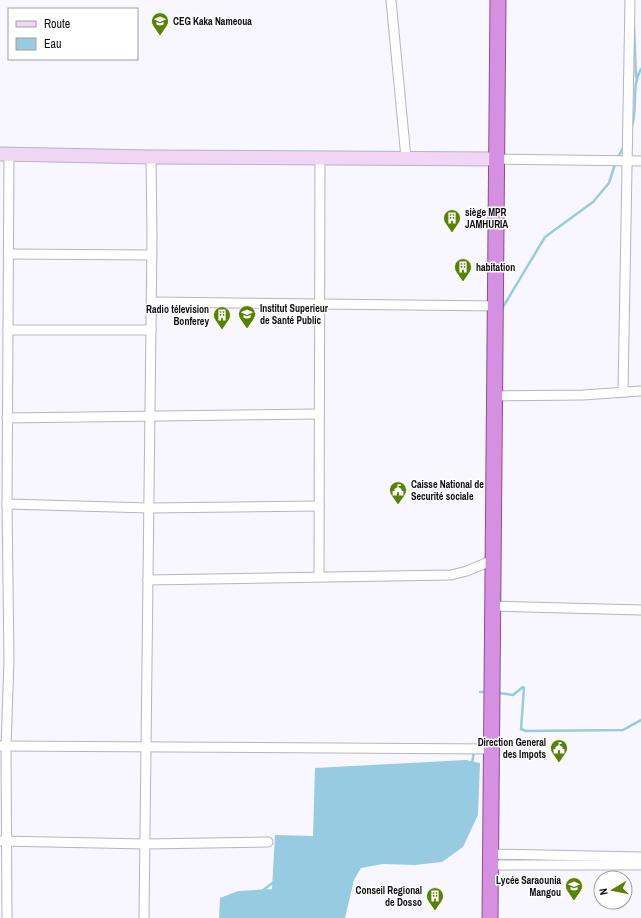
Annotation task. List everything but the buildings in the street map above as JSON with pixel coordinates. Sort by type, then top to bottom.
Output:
[{"type":"highway","points":[[490,918],[491,860],[485,748],[493,560],[498,0]]},
{"type":"main road","points":[[5,154],[151,157],[497,159]]},
{"type":"street","points":[[391,0],[406,158]]},
{"type":"street","points":[[623,392],[630,0]]},
{"type":"street","points":[[5,154],[9,254],[5,335],[5,660],[3,841],[7,918]]},
{"type":"street","points":[[144,918],[152,302],[151,157]]},
{"type":"street","points":[[319,576],[320,158]]},
{"type":"street","points":[[497,159],[641,161]]},
{"type":"street","points":[[9,254],[152,255]]},
{"type":"street","points":[[152,302],[496,306]]},
{"type":"street","points":[[5,335],[151,330]]},
{"type":"street","points":[[494,396],[583,395],[641,391]]},
{"type":"street","points":[[5,416],[319,414]]},
{"type":"street","points":[[5,507],[149,508],[319,506]]},
{"type":"street","points":[[148,580],[451,575],[467,572],[493,560]]},
{"type":"street","points":[[492,606],[641,610]]},
{"type":"street","points":[[3,746],[485,748]]},
{"type":"street","points":[[3,841],[145,844],[268,842]]},
{"type":"street","points":[[491,860],[641,857]]},
{"type":"street","points":[[491,860],[641,865]]},
{"type":"water","points":[[466,760],[480,763],[478,815],[463,847],[442,862],[415,865],[383,864],[361,868],[354,880],[345,918],[219,918],[220,898],[238,891],[272,889],[275,835],[313,836],[315,768]]},
{"type":"waterway","points":[[634,26],[636,77]]},
{"type":"waterway","points":[[632,126],[635,111],[636,82],[641,69]]},
{"type":"waterway","points":[[617,159],[624,146]]},
{"type":"waterway","points":[[503,307],[545,237],[593,202],[609,183],[615,164]]},
{"type":"waterway","points":[[498,693],[513,695],[523,687],[524,688],[521,729],[526,731],[623,730],[641,720]]},
{"type":"waterway","points":[[480,692],[487,692]]},
{"type":"waterway","points":[[472,764],[474,751]]},
{"type":"waterway","points":[[262,891],[275,881]]},
{"type":"place","name":"CEG Kaka Nameoua","points":[[160,36]]},
{"type":"place","name":"siège MPR JAMHURIA","points":[[452,233]]},
{"type":"place","name":"habitation","points":[[463,282]]},
{"type":"place","name":"Institut Superieur de Santé Public","points":[[247,329]]},
{"type":"place","name":"Radio télevision Bonferey","points":[[222,330]]},
{"type":"place","name":"Caisse National de Securité sociale","points":[[398,505]]},
{"type":"place","name":"Direction General des Impots","points":[[559,763]]},
{"type":"place","name":"Lycée Saraounia Mangou","points":[[574,901]]},
{"type":"place","name":"Conseil Regional de Dosso","points":[[435,911]]}]
